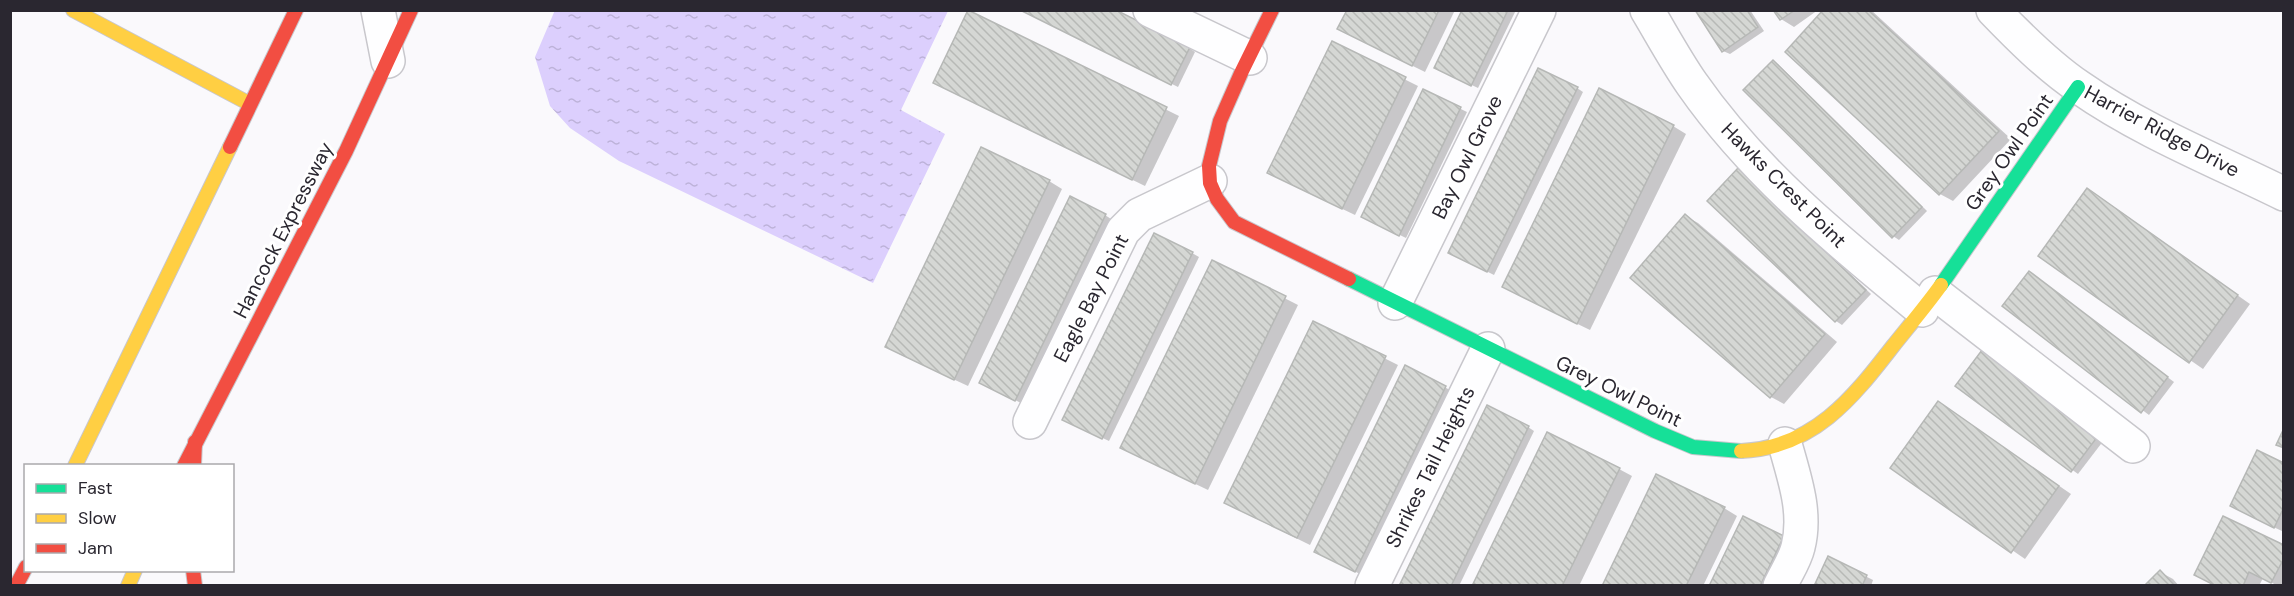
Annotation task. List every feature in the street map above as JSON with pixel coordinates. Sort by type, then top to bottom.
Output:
[{"type":"main road","points":[[74,10],[250,104]]},
{"type":"main road","points":[[75,464],[296,10]]},
{"type":"main road","name":"Hancock Expressway","points":[[184,464],[346,151],[411,10]]},
{"type":"main road","points":[[1210,181],[1211,157],[1217,127],[1272,10]]},
{"type":"main road","name":"Grey Owl Point","points":[[1210,181],[1218,201],[1234,222],[1655,431],[1693,447],[1726,451],[1759,450],[1785,444],[1809,432],[1838,410],[1861,387],[1928,302],[2079,87]]},
{"type":"main road","points":[[194,464],[195,442]]},
{"type":"main road","points":[[16,585],[24,571]]},
{"type":"street","points":[[378,10],[388,61]]},
{"type":"street","points":[[1150,10],[1250,58]]},
{"type":"street","name":"Bay Owl Grove","points":[[1395,303],[1539,10]]},
{"type":"street","name":"Hawks Crest Point","points":[[1647,10],[1692,84],[1758,164],[1805,212],[1928,302],[2133,446]]},
{"type":"street","name":"Harrier Ridge Drive","points":[[1993,10],[2014,32],[2079,87],[2137,122],[2283,194]]},
{"type":"street","name":"Eagle Bay Point","points":[[1030,422],[1123,231],[1139,215],[1210,181]]},
{"type":"street","name":"Shrikes Tail Heights","points":[[1372,585],[1488,349]]},
{"type":"street","points":[[1780,585],[1798,549],[1802,524],[1798,493],[1785,444]]},
{"type":"water","points":[[555,10],[948,11],[901,110],[945,134],[873,283],[619,161],[570,128],[550,106],[535,57]]},
{"type":"building","points":[[968,10],[1167,107],[1132,180],[933,83]]},
{"type":"building","points":[[1020,10],[1116,10],[1190,47],[1171,85]]},
{"type":"building","points":[[1347,10],[1439,10],[1412,66],[1337,29]]},
{"type":"building","points":[[1462,10],[1508,10],[1471,86],[1434,68]]},
{"type":"building","points":[[1695,10],[1747,10],[1758,27],[1722,52]]},
{"type":"building","points":[[1773,10],[1795,10],[1780,20]]},
{"type":"building","points":[[1823,10],[1868,10],[1999,131],[1939,195],[1785,52]]},
{"type":"building","points":[[1332,41],[1406,77],[1342,209],[1267,173]]},
{"type":"building","points":[[1773,60],[1922,207],[1892,238],[1743,90]]},
{"type":"building","points":[[1538,68],[1578,87],[1487,272],[1448,253]]},
{"type":"building","points":[[1599,88],[1674,125],[1577,324],[1502,287]]},
{"type":"building","points":[[1423,89],[1461,107],[1399,236],[1361,217]]},
{"type":"building","points":[[981,147],[1050,180],[954,380],[885,347]]},
{"type":"building","points":[[1738,168],[1866,290],[1835,322],[1707,201]]},
{"type":"building","points":[[2087,188],[2238,295],[2189,363],[2038,256]]},
{"type":"building","points":[[1070,196],[1106,214],[1015,401],[979,383]]},
{"type":"building","points":[[1685,214],[1825,334],[1770,398],[1630,278]]},
{"type":"building","points":[[1154,233],[1193,252],[1102,439],[1062,420]]},
{"type":"building","points":[[1212,260],[1286,296],[1195,484],[1120,448]]},
{"type":"building","points":[[2029,271],[2168,377],[2141,413],[2002,306]]},
{"type":"building","points":[[1313,321],[1386,356],[1297,538],[1224,503]]},
{"type":"building","points":[[1982,350],[2098,436],[2071,472],[1955,386]]},
{"type":"building","points":[[1405,365],[1446,386],[1355,572],[1314,552]]},
{"type":"building","points":[[1938,401],[2059,486],[2011,553],[1890,468]]},
{"type":"building","points":[[1487,405],[1529,426],[1451,586],[1399,586]]},
{"type":"building","points":[[2284,428],[2284,448],[2276,445]]},
{"type":"building","points":[[1547,432],[1620,468],[1562,586],[1472,586]]},
{"type":"building","points":[[2257,450],[2284,463],[2284,507],[2274,528],[2230,506]]},
{"type":"building","points":[[1656,474],[1725,507],[1686,586],[1602,586]]},
{"type":"building","points":[[1743,516],[1784,536],[1760,586],[1709,586]]},
{"type":"building","points":[[2223,516],[2284,545],[2284,558],[2271,583],[2249,572],[2243,586],[2216,586],[2194,575]]},
{"type":"building","points":[[1828,556],[1867,575],[1862,586],[1814,586]]},
{"type":"building","points":[[2160,570],[2175,586],[2144,586]]},
{"type":"traffic: fast","points":[[1941,285],[2078,87]]},
{"type":"traffic: fast","points":[[1349,279],[1655,431],[1693,447],[1741,451]]},
{"type":"traffic: slow","points":[[73,10],[250,104]]},
{"type":"traffic: slow","points":[[76,464],[230,147]]},
{"type":"traffic: slow","points":[[1741,451],[1767,448],[1789,441],[1829,417],[1862,384],[1941,285]]},
{"type":"traffic: slow","points":[[128,586],[134,572]]},
{"type":"traffic: jam","points":[[230,147],[296,10]]},
{"type":"traffic: jam","points":[[185,464],[346,151],[411,10]]},
{"type":"traffic: jam","points":[[1272,10],[1220,121],[1209,166],[1210,183],[1217,199],[1234,222],[1349,279]]},
{"type":"traffic: jam","points":[[194,464],[195,442]]},
{"type":"traffic: jam","points":[[16,586],[24,571]]},
{"type":"traffic: jam","points":[[193,572],[195,586]]}]
